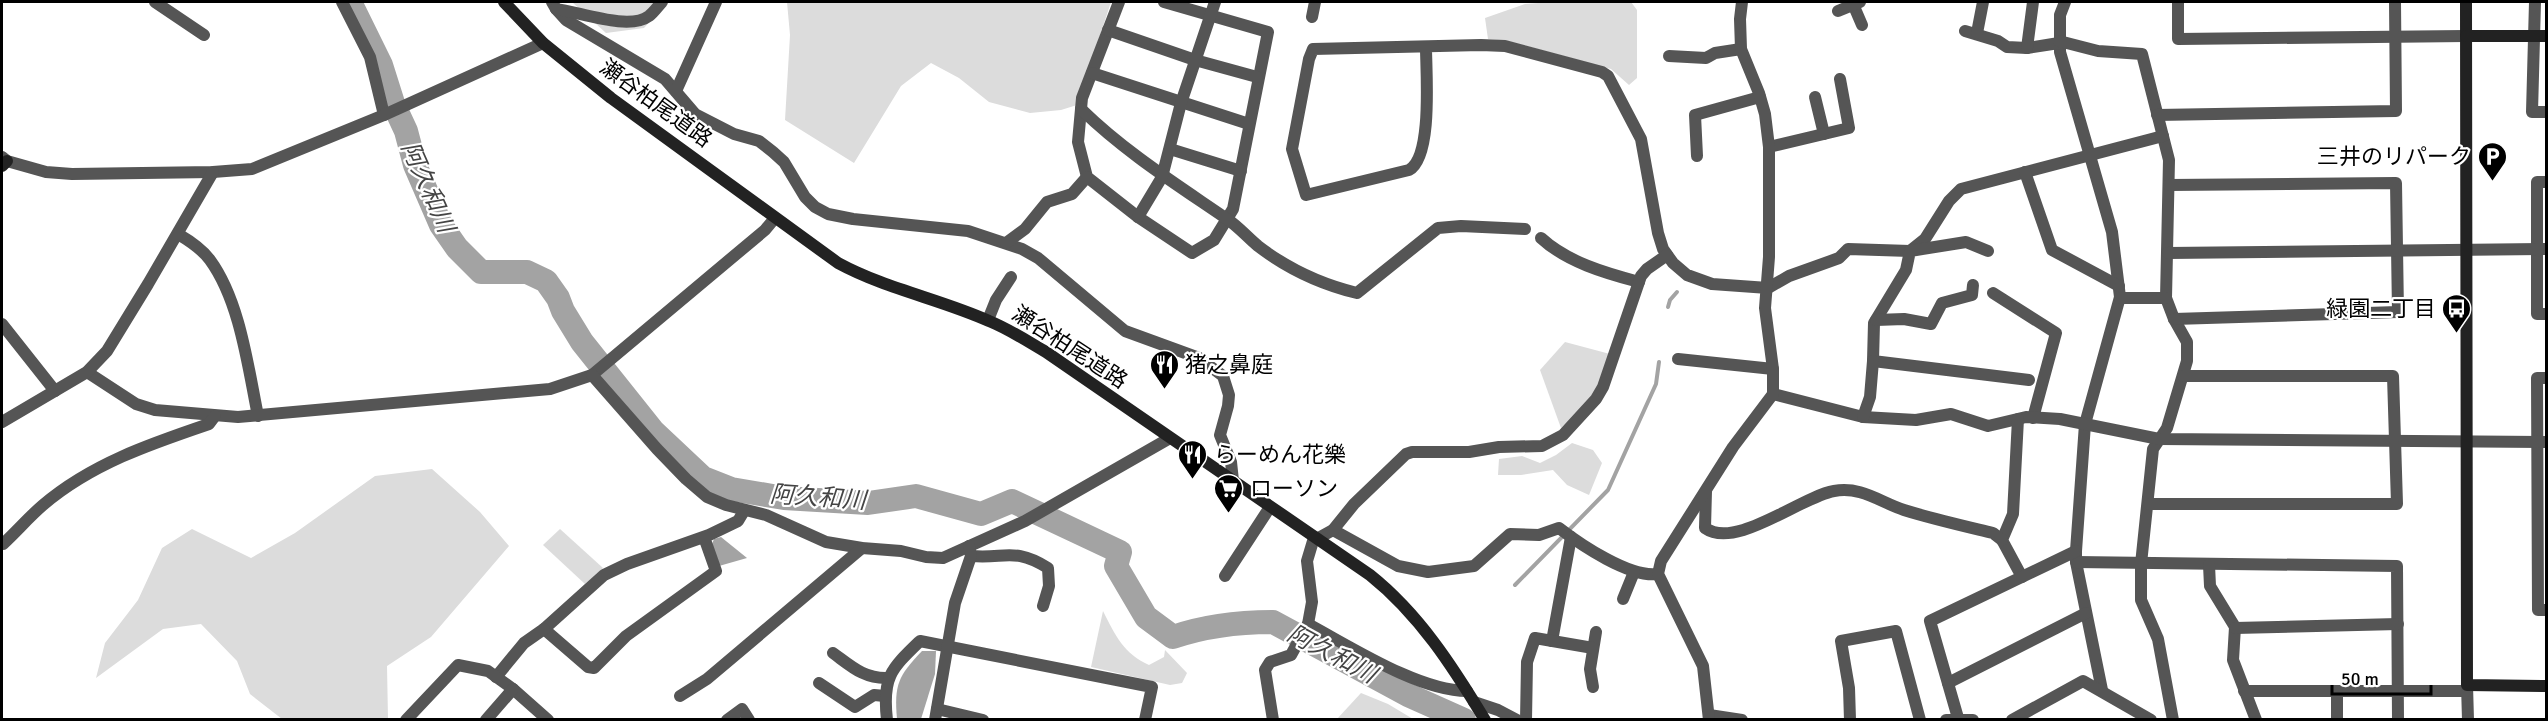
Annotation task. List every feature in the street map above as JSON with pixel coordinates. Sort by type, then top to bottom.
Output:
[{"type":"main road","name":"瀬谷柏尾道路","points":[[504,2],[543,43],[611,98],[838,263],[863,276],[988,320],[1046,352],[1394,594],[1424,627],[1479,710]]},
{"type":"main road","points":[[2466,2],[2467,688],[2547,686]]},
{"type":"main road","points":[[2466,36],[2541,36]]},
{"type":"street","points":[[154,2],[204,35]]},
{"type":"street","points":[[342,2],[370,57],[387,114]]},
{"type":"street","points":[[554,5],[617,21],[636,22],[649,16],[662,2]]},
{"type":"street","points":[[676,91],[716,2]]},
{"type":"street","points":[[1119,2],[1082,98],[1078,142],[1087,177],[1138,217],[1192,254],[1214,240],[1233,209],[1257,77],[1268,32],[1164,2]]},
{"type":"street","points":[[1138,217],[1162,177],[1181,103],[1215,2]]},
{"type":"street","points":[[1312,17],[1315,2]]},
{"type":"street","points":[[1742,2],[1741,49],[1760,97],[1769,147],[1768,288],[1765,308],[1773,369],[1773,394],[1735,445],[1706,490],[1661,561],[1658,574],[1703,666],[1709,717],[1742,720]]},
{"type":"street","points":[[1983,2],[1971,32],[1998,41],[2007,47],[2027,48],[2059,42],[2098,51],[2142,54],[2169,160],[2166,298],[2174,319],[2187,342],[2187,361],[2167,428],[2153,449],[2141,564],[2141,600],[2158,639],[2173,720]]},
{"type":"street","points":[[2027,48],[2033,2]]},
{"type":"street","points":[[2065,2],[2060,15],[2059,42],[2112,232],[2120,292],[2085,424],[2076,556],[2102,690]]},
{"type":"street","points":[[2178,2],[2178,39],[2466,36]]},
{"type":"street","points":[[2157,115],[2396,111],[2395,2]]},
{"type":"street","points":[[2535,2],[2541,36],[2532,112],[2547,112]]},
{"type":"street","points":[[1838,11],[1857,3],[1862,25]]},
{"type":"street","points":[[554,5],[587,34],[650,68],[676,91],[695,114],[734,134],[759,141],[784,162],[805,197],[815,207],[828,214],[853,219],[968,231],[1006,243],[1038,258],[1125,332],[1199,357],[1223,376],[1229,395],[1220,435],[1231,462],[1233,481]]},
{"type":"street","points":[[1107,30],[1195,60],[1257,77]]},
{"type":"street","points":[[3,161],[46,172],[72,174],[213,172],[252,169],[387,114],[543,43]]},
{"type":"street","points":[[1426,47],[1427,108],[1420,159],[1415,167],[1306,195],[1292,149],[1309,59],[1313,50],[1426,47],[1505,46],[1602,72],[1608,76],[1641,139],[1658,233],[1667,255],[1687,275],[1712,284],[1768,288],[1789,276],[1839,258],[1848,249],[1910,252],[1966,242],[1988,251]]},
{"type":"street","points":[[1669,56],[1706,58],[1715,53],[1741,49]]},
{"type":"street","points":[[1092,73],[1249,124]]},
{"type":"street","points":[[1769,147],[1850,128],[1840,79]]},
{"type":"street","points":[[1697,156],[1695,115],[1760,97]]},
{"type":"street","points":[[1815,97],[1824,134]]},
{"type":"street","points":[[1081,109],[1100,128],[1162,177],[1228,220],[1257,245],[1315,281],[1357,293],[1438,228],[1461,226],[1525,229]]},
{"type":"street","points":[[1863,417],[1870,397],[1872,332],[1876,320],[1906,270],[1910,252],[1924,239],[1955,193],[2163,136]]},
{"type":"street","points":[[1170,149],[1241,171]]},
{"type":"street","points":[[2,422],[87,372],[107,351],[124,326],[213,172]]},
{"type":"street","points":[[2025,172],[2052,250],[2120,292],[2166,298]]},
{"type":"street","points":[[1006,243],[1025,229],[1047,202],[1072,194],[1087,177]]},
{"type":"street","points":[[2547,182],[2537,182],[2542,249],[2537,314],[2547,314]]},
{"type":"street","points":[[2169,185],[2396,183],[2398,312],[2174,319]]},
{"type":"street","points":[[87,372],[136,404],[155,410],[215,416],[258,416],[550,388],[595,373],[765,230],[775,218]]},
{"type":"street","points":[[178,234],[195,245],[210,260],[226,287],[239,331],[258,416]]},
{"type":"street","points":[[1541,238],[1556,252],[1615,276],[1639,282]]},
{"type":"street","points":[[2168,254],[2542,249]]},
{"type":"street","points":[[1273,720],[1265,670],[1270,662],[1291,655],[1307,626],[1312,602],[1307,561],[1313,541],[1333,530],[1354,504],[1406,454],[1542,446],[1563,435],[1596,399],[1603,387],[1639,282],[1647,268],[1667,255]]},
{"type":"street","points":[[988,320],[996,300],[1011,277]]},
{"type":"street","points":[[1876,320],[1904,319],[1931,324],[1942,303],[1972,295],[1973,285]]},
{"type":"street","points":[[1993,293],[2056,333],[2033,418]]},
{"type":"street","points":[[2,324],[54,391]]},
{"type":"street","points":[[1678,359],[1773,369]]},
{"type":"street","points":[[1872,362],[2028,380]]},
{"type":"street","points":[[595,373],[686,479],[707,497],[744,511],[766,515],[826,542],[943,558],[970,551],[1170,438]]},
{"type":"street","points":[[2149,504],[2397,504],[2392,376],[2183,376]]},
{"type":"street","points":[[2547,378],[2537,378],[2541,442],[2542,541],[2538,610],[2547,610]]},
{"type":"street","points":[[1773,394],[1863,417],[1916,420],[1951,414],[1988,426],[2033,418],[2085,424],[2159,439],[2541,442]]},
{"type":"street","points":[[3,544],[43,505],[67,487],[111,461],[145,445],[209,424],[215,416]]},
{"type":"street","points":[[2002,540],[2013,514],[2019,419]]},
{"type":"street","points":[[1706,490],[1704,528],[1710,532],[1731,533],[1751,528],[1816,496],[1835,491],[1852,491],[1868,494],[1902,509],[1994,533],[2002,540],[2022,577]]},
{"type":"street","points":[[1225,576],[1270,507]]},
{"type":"street","points":[[496,677],[524,644],[604,575],[627,564],[704,537],[738,521],[744,511]]},
{"type":"street","points":[[1333,530],[1398,566],[1428,572],[1474,566],[1510,534],[1539,535],[1559,528],[1634,572],[1648,575],[1658,574]]},
{"type":"street","points":[[544,629],[588,667],[594,668],[626,636],[716,571],[704,537]]},
{"type":"street","points":[[1552,641],[1571,537]]},
{"type":"street","points":[[680,696],[707,679],[862,548]]},
{"type":"street","points":[[970,551],[985,557],[1012,553],[1033,558],[1048,568],[1049,586],[1044,606]]},
{"type":"street","points":[[970,551],[955,603],[936,714],[983,720]]},
{"type":"street","points":[[1973,720],[1952,719],[1948,682],[1930,621],[2022,577],[2076,556],[2141,564],[2397,566],[2398,720]]},
{"type":"street","points":[[2209,565],[2210,586],[2235,628],[2233,660],[2256,720]]},
{"type":"street","points":[[1623,599],[1634,572]]},
{"type":"street","points":[[1948,682],[2086,613]]},
{"type":"street","points":[[2235,628],[2398,624]]},
{"type":"street","points":[[1307,626],[1402,673],[1438,688],[1467,691]]},
{"type":"street","points":[[1850,720],[1849,688],[1841,641],[1896,631],[1920,720]]},
{"type":"street","points":[[1593,687],[1590,669],[1596,632]]},
{"type":"street","points":[[1526,720],[1527,662],[1535,638],[1593,648]]},
{"type":"street","points":[[887,720],[885,696],[888,678],[895,666],[920,641],[1152,687],[1145,720]]},
{"type":"street","points":[[833,653],[862,675],[888,678]]},
{"type":"street","points":[[406,720],[458,665],[488,671],[513,689],[548,720]]},
{"type":"street","points":[[2012,720],[2083,681],[2151,720]]},
{"type":"street","points":[[819,683],[855,707],[873,695],[885,696]]},
{"type":"street","points":[[2244,691],[2398,691],[2467,688],[2468,720]]},
{"type":"street","points":[[486,720],[513,689]]},
{"type":"street","points":[[2337,691],[2337,720]]},
{"type":"street","points":[[727,720],[742,709],[749,720]]},
{"type":"street","points":[[1479,710],[1498,710],[1517,720]]},
{"type":"shaded area","points":[[572,2],[667,2],[644,28],[606,33]]},
{"type":"shaded area","points":[[787,2],[1111,2],[1077,105],[1061,110],[1030,113],[989,102],[959,78],[931,63],[901,86],[854,163],[785,120],[790,35]]},
{"type":"shaded area","points":[[1631,2],[1637,10],[1637,78],[1629,85],[1611,69],[1508,41],[1488,39],[1485,18],[1525,4]]},
{"type":"shaded area","points":[[1565,342],[1610,354],[1599,386],[1579,412],[1561,428],[1540,370]]},
{"type":"shaded area","points":[[1572,443],[1593,450],[1602,463],[1589,495],[1567,485],[1553,470],[1521,475],[1498,475],[1499,459],[1522,456],[1540,463]]},
{"type":"shaded area","points":[[432,469],[480,512],[509,546],[431,637],[387,666],[388,719],[282,719],[250,694],[237,661],[201,624],[163,629],[96,678],[105,643],[138,600],[162,548],[192,529],[251,558],[295,533],[375,476]]},
{"type":"shaded area","points":[[560,529],[603,568],[585,584],[543,545]]},
{"type":"shaded area","points":[[721,537],[747,558],[719,566],[712,544],[714,539]]},
{"type":"shaded area","points":[[1103,611],[1121,643],[1140,661],[1149,665],[1164,657],[1165,650],[1187,673],[1182,683],[1170,685],[1091,667]]},
{"type":"shaded area","points":[[922,651],[936,651],[935,674],[921,719],[897,719],[896,698],[899,682]]},
{"type":"shaded area","points":[[1361,693],[1388,704],[1413,719],[1337,719]]},
{"type":"waterway","name":"阿久和川","points":[[350,2],[381,65],[393,103],[406,131],[415,165],[441,225],[457,248],[481,272],[527,272],[546,281],[582,342],[653,431],[703,478],[731,489],[784,498],[868,503],[916,496],[981,514],[1012,501],[1120,552],[1116,566],[1146,617],[1173,637],[1222,625],[1273,622],[1408,695],[1464,720]]},
{"type":"waterway","points":[[1668,307],[1670,300],[1677,292]]},
{"type":"waterway","points":[[1515,585],[1608,490],[1656,384],[1659,362]]},
{"type":"place","name":"三井のリパーク","points":[[2492,182]]},
{"type":"place","name":"緑園二丁目","points":[[2457,334]]},
{"type":"place","name":"猪之鼻庭","points":[[1164,390]]},
{"type":"place","name":"らーめん花樂","points":[[1193,480]]},
{"type":"place","name":"ローソン","points":[[1229,514]]}]
